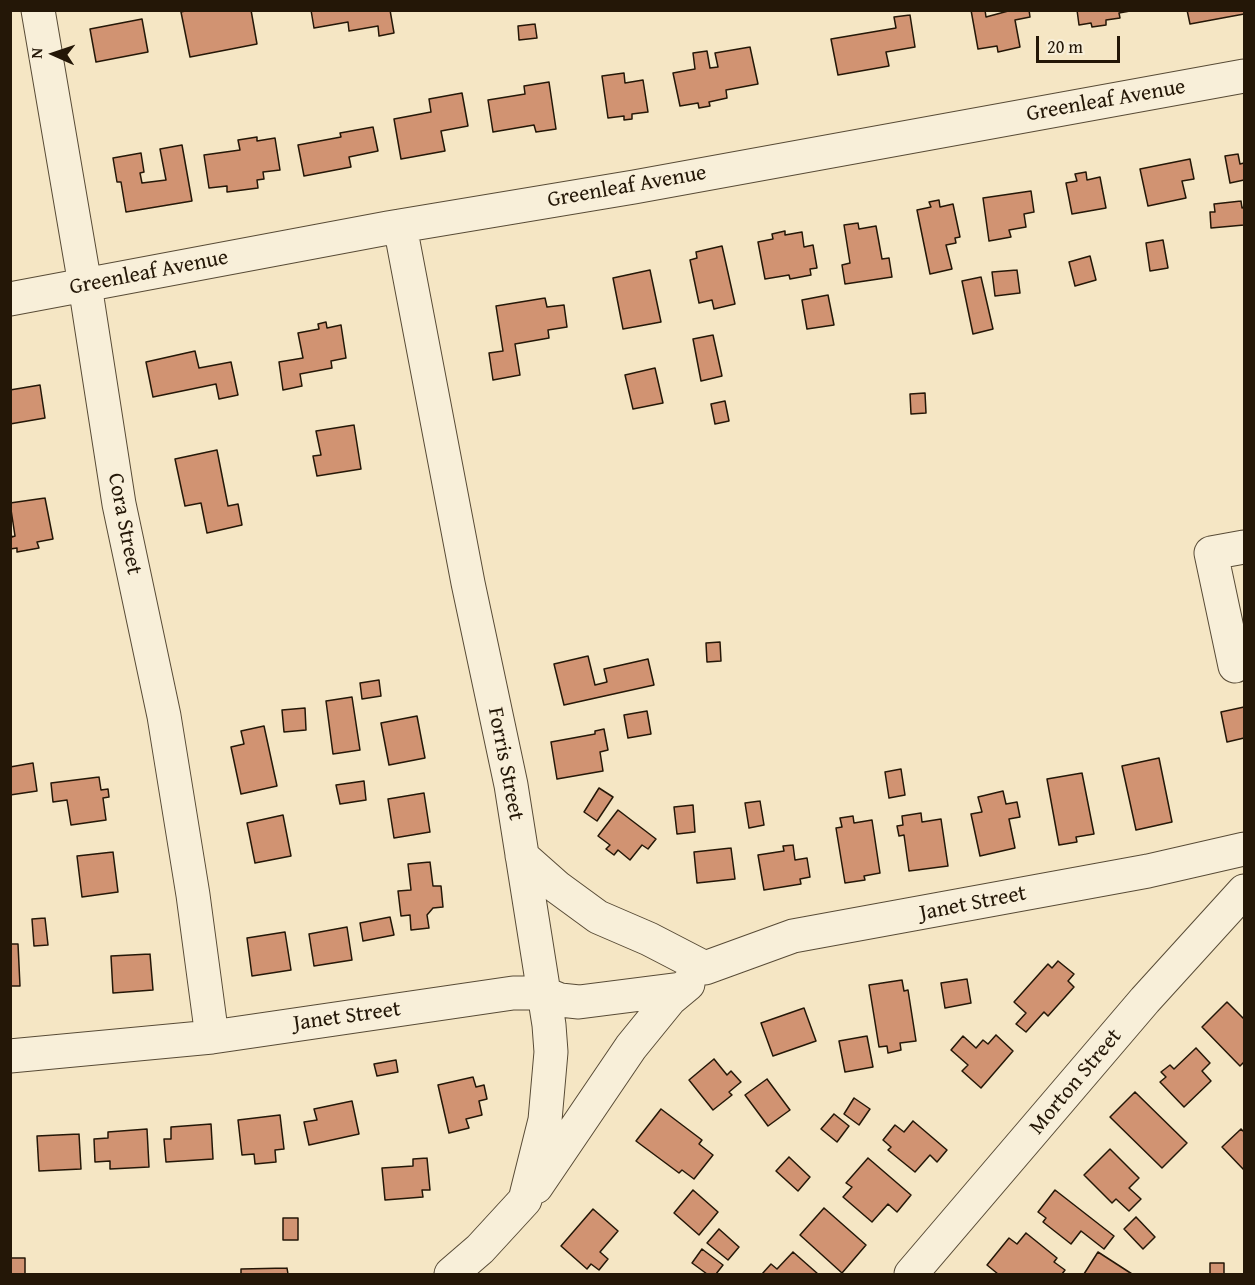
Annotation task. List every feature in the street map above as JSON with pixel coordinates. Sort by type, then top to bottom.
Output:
[{"type":"street","name":"Cora Street","points":[[38,10],[85,285],[119,504],[164,716],[194,895],[212,1037]]},
{"type":"street","name":"Greenleaf Avenue","points":[[10,299],[400,226],[623,189],[1245,76]]},
{"type":"street","name":"Forris Street","points":[[400,226],[468,583],[511,785],[549,1025],[551,1052],[548,1104],[525,1200],[480,1249],[451,1275]]},
{"type":"street","points":[[1235,666],[1211,553],[1245,547]]},
{"type":"street","name":"Janet Street","points":[[10,1056],[212,1037],[513,993],[543,993],[560,1000],[579,1002],[693,979],[793,936],[1136,873],[1245,849]]},
{"type":"street","points":[[522,856],[557,887],[598,917],[649,939],[693,979]]},
{"type":"street","name":"Morton Street","points":[[911,1275],[1145,1000],[1245,891]]},
{"type":"street","name":"Janet Street","points":[[525,1200],[557,1158],[631,1047],[665,1006],[693,979]]},
{"type":"building","points":[[251,10],[257,44],[190,57],[181,12]]},
{"type":"building","points":[[311,10],[390,10],[394,33],[379,36],[378,26],[349,31],[348,22],[314,28]]},
{"type":"building","points":[[971,10],[985,10],[986,17],[1012,10],[1029,10],[1030,17],[1015,20],[1020,47],[998,52],[997,46],[978,49]]},
{"type":"building","points":[[1077,10],[1130,11],[1119,13],[1120,18],[1106,20],[1106,25],[1092,27],[1091,23],[1079,25]]},
{"type":"building","points":[[1187,10],[1244,10],[1244,14],[1190,24]]},
{"type":"building","points":[[910,15],[915,47],[886,52],[889,66],[838,75],[831,39],[896,28],[894,17]]},
{"type":"building","points":[[142,19],[148,52],[96,62],[90,29]]},
{"type":"building","points":[[535,24],[537,38],[519,40],[518,26]]},
{"type":"building","points":[[750,47],[758,84],[726,90],[727,98],[709,102],[710,106],[699,108],[698,103],[680,106],[673,73],[695,69],[693,53],[707,51],[710,68],[718,67],[715,53]]},
{"type":"building","points":[[624,73],[625,83],[643,80],[648,112],[632,114],[632,119],[624,120],[624,116],[608,118],[602,76]]},
{"type":"building","points":[[549,82],[556,129],[536,132],[534,125],[493,132],[488,100],[525,94],[524,86]]},
{"type":"building","points":[[462,93],[468,126],[441,131],[445,151],[401,159],[394,119],[431,112],[429,99]]},
{"type":"building","points":[[373,127],[378,151],[349,157],[351,167],[304,176],[298,145],[341,137],[340,133]]},
{"type":"building","points":[[257,137],[257,141],[275,138],[280,170],[263,172],[264,179],[257,180],[258,188],[227,192],[227,186],[209,188],[204,155],[240,150],[238,140]]},
{"type":"building","points":[[182,145],[192,201],[126,212],[121,182],[117,182],[113,158],[141,153],[144,172],[140,173],[142,183],[166,180],[160,149]]},
{"type":"building","points":[[1238,154],[1240,164],[1244,163],[1244,180],[1230,183],[1225,156]]},
{"type":"building","points":[[1190,159],[1194,179],[1182,181],[1186,198],[1148,206],[1140,169]]},
{"type":"building","points":[[1086,172],[1087,180],[1100,177],[1106,208],[1072,214],[1066,183],[1077,181],[1075,174]]},
{"type":"building","points":[[1031,191],[1034,212],[1024,214],[1026,227],[1009,230],[1011,237],[989,241],[983,198]]},
{"type":"building","points":[[939,200],[940,207],[953,204],[960,237],[955,238],[956,243],[946,245],[952,269],[930,274],[917,210],[931,207],[929,202]]},
{"type":"building","points":[[1241,201],[1242,208],[1244,207],[1244,225],[1211,228],[1210,212],[1215,212],[1214,204]]},
{"type":"building","points":[[858,223],[859,229],[876,226],[882,259],[889,258],[892,277],[845,284],[842,265],[850,263],[844,225]]},
{"type":"building","points":[[785,231],[785,235],[802,232],[804,247],[813,245],[817,268],[810,269],[811,275],[790,279],[789,275],[765,279],[758,242],[773,239],[772,234]]},
{"type":"building","points":[[1163,240],[1168,268],[1150,271],[1146,243]]},
{"type":"building","points":[[722,246],[735,304],[714,309],[712,300],[699,303],[690,260],[697,258],[696,252]]},
{"type":"building","points":[[1090,256],[1096,280],[1075,286],[1069,262]]},
{"type":"building","points":[[650,270],[661,322],[623,329],[613,278]]},
{"type":"building","points":[[1017,270],[1020,293],[995,296],[992,272]]},
{"type":"building","points":[[981,277],[993,329],[973,334],[962,281]]},
{"type":"building","points":[[828,295],[834,325],[807,329],[802,300]]},
{"type":"building","points":[[545,298],[547,307],[564,305],[567,327],[548,330],[549,338],[515,344],[520,375],[493,380],[489,353],[503,351],[496,306]]},
{"type":"building","points":[[326,322],[327,328],[341,325],[346,358],[331,361],[332,368],[300,374],[302,386],[283,390],[279,362],[303,358],[298,333],[319,329],[318,324]]},
{"type":"building","points":[[713,335],[722,376],[701,381],[693,339]]},
{"type":"building","points":[[195,351],[199,368],[231,362],[238,395],[219,399],[216,384],[153,397],[146,362]]},
{"type":"building","points":[[655,368],[663,403],[633,409],[625,375]]},
{"type":"building","points":[[40,385],[45,418],[10,424],[10,390]]},
{"type":"building","points":[[925,393],[926,413],[911,414],[910,394]]},
{"type":"building","points":[[725,401],[729,421],[715,424],[711,404]]},
{"type":"building","points":[[354,425],[361,469],[317,476],[313,456],[321,455],[316,431]]},
{"type":"building","points":[[217,450],[228,506],[238,504],[242,525],[207,533],[201,503],[185,506],[175,459]]},
{"type":"building","points":[[45,498],[53,539],[37,542],[39,548],[17,552],[17,548],[10,549],[10,531],[12,537],[15,536],[10,503]]},
{"type":"building","points":[[720,642],[721,661],[707,662],[706,643]]},
{"type":"building","points":[[588,656],[595,685],[607,682],[604,669],[648,659],[654,685],[564,705],[554,664]]},
{"type":"building","points":[[379,680],[381,696],[362,699],[360,683]]},
{"type":"building","points":[[352,697],[360,750],[333,754],[326,701]]},
{"type":"building","points":[[1244,707],[1244,738],[1227,742],[1221,712]]},
{"type":"building","points":[[305,708],[306,730],[284,732],[282,710]]},
{"type":"building","points":[[647,711],[651,734],[628,738],[624,715]]},
{"type":"building","points":[[417,716],[425,758],[389,765],[381,723]]},
{"type":"building","points":[[264,726],[277,786],[241,794],[231,747],[244,744],[241,731]]},
{"type":"building","points":[[604,729],[608,750],[600,752],[603,771],[557,779],[551,742],[595,734],[595,731]]},
{"type":"building","points":[[1159,758],[1172,822],[1136,830],[1122,766]]},
{"type":"building","points":[[33,763],[37,791],[10,795],[10,767]]},
{"type":"building","points":[[901,769],[905,795],[889,798],[885,772]]},
{"type":"building","points":[[1082,773],[1094,834],[1076,837],[1077,842],[1059,845],[1047,779]]},
{"type":"building","points":[[99,777],[101,790],[108,789],[109,797],[103,798],[106,820],[71,825],[67,800],[53,802],[51,783]]},
{"type":"building","points":[[364,781],[366,800],[340,804],[336,785]]},
{"type":"building","points":[[599,788],[613,797],[597,821],[584,812]]},
{"type":"building","points":[[1003,791],[1006,804],[1017,802],[1020,817],[1009,819],[1015,848],[980,856],[971,814],[982,812],[978,797]]},
{"type":"building","points":[[424,793],[430,832],[394,838],[388,799]]},
{"type":"building","points":[[760,801],[764,825],[749,828],[745,803]]},
{"type":"building","points":[[693,805],[695,832],[677,834],[674,807]]},
{"type":"building","points":[[618,810],[656,839],[648,849],[642,845],[630,860],[618,850],[614,855],[606,849],[610,845],[598,836]]},
{"type":"building","points":[[921,813],[922,822],[941,819],[948,866],[909,871],[904,835],[899,836],[897,826],[903,825],[902,816]]},
{"type":"building","points":[[283,815],[291,856],[255,863],[247,823]]},
{"type":"building","points":[[853,816],[854,823],[872,820],[880,873],[864,876],[865,880],[845,883],[836,828],[842,827],[840,818]]},
{"type":"building","points":[[793,845],[795,860],[807,858],[810,877],[800,879],[801,884],[764,890],[758,855],[784,851],[783,846]]},
{"type":"building","points":[[731,848],[735,879],[697,883],[694,852]]},
{"type":"building","points":[[113,852],[118,892],[82,897],[77,856]]},
{"type":"building","points":[[430,862],[433,886],[441,886],[443,907],[433,908],[427,915],[429,928],[411,930],[410,915],[401,916],[398,891],[411,890],[408,864]]},
{"type":"building","points":[[390,917],[394,935],[363,941],[360,923]]},
{"type":"building","points":[[45,918],[48,945],[34,946],[32,919]]},
{"type":"building","points":[[347,927],[352,960],[314,966],[309,934]]},
{"type":"building","points":[[285,932],[291,970],[252,976],[247,938]]},
{"type":"building","points":[[10,944],[18,944],[20,986],[10,986]]},
{"type":"building","points":[[150,954],[153,990],[113,993],[111,956]]},
{"type":"building","points":[[1058,961],[1074,974],[1068,981],[1074,987],[1048,1016],[1044,1012],[1026,1032],[1016,1024],[1026,1013],[1014,1002],[1048,964],[1052,968]]},
{"type":"building","points":[[967,979],[971,1003],[945,1008],[941,983]]},
{"type":"building","points":[[902,980],[904,991],[908,990],[916,1041],[900,1043],[901,1050],[888,1053],[887,1046],[879,1047],[869,985]]},
{"type":"building","points":[[1227,1002],[1244,1019],[1244,1062],[1240,1066],[1202,1027]]},
{"type":"building","points":[[804,1008],[816,1041],[773,1056],[761,1023]]},
{"type":"building","points":[[996,1035],[1013,1051],[981,1088],[962,1071],[968,1065],[951,1050],[963,1036],[976,1048],[983,1040],[988,1044]]},
{"type":"building","points":[[867,1036],[873,1067],[845,1072],[839,1041]]},
{"type":"building","points":[[1196,1048],[1210,1063],[1202,1071],[1211,1081],[1184,1107],[1160,1082],[1166,1077],[1161,1072],[1170,1065],[1174,1069]]},
{"type":"building","points":[[714,1059],[727,1075],[731,1071],[741,1082],[729,1092],[732,1095],[713,1110],[689,1080]]},
{"type":"building","points":[[396,1060],[398,1072],[377,1076],[374,1064]]},
{"type":"building","points":[[473,1077],[476,1087],[484,1085],[487,1099],[479,1101],[482,1115],[466,1119],[469,1128],[449,1133],[438,1085]]},
{"type":"building","points":[[767,1079],[790,1110],[768,1126],[745,1095]]},
{"type":"building","points":[[1135,1092],[1187,1143],[1162,1168],[1110,1117]]},
{"type":"building","points":[[854,1098],[870,1109],[859,1125],[844,1114]]},
{"type":"building","points":[[352,1101],[359,1134],[309,1145],[304,1122],[317,1120],[314,1109]]},
{"type":"building","points":[[661,1109],[702,1140],[699,1144],[713,1155],[694,1179],[682,1170],[679,1173],[636,1141]]},
{"type":"building","points":[[834,1114],[849,1126],[837,1142],[821,1129]]},
{"type":"building","points":[[280,1115],[284,1149],[275,1150],[276,1162],[255,1164],[254,1154],[242,1155],[238,1120]]},
{"type":"building","points":[[913,1121],[947,1150],[937,1162],[930,1155],[915,1172],[888,1150],[891,1147],[883,1140],[895,1125],[904,1132]]},
{"type":"building","points":[[211,1124],[213,1159],[166,1162],[164,1139],[171,1139],[171,1127]]},
{"type":"building","points":[[147,1129],[149,1167],[110,1169],[110,1161],[95,1162],[94,1139],[108,1138],[108,1132]]},
{"type":"building","points":[[1241,1129],[1244,1132],[1244,1170],[1222,1147]]},
{"type":"building","points":[[79,1134],[81,1169],[39,1171],[37,1136]]},
{"type":"building","points":[[1110,1149],[1139,1178],[1129,1188],[1141,1199],[1129,1211],[1116,1199],[1112,1203],[1084,1175]]},
{"type":"building","points":[[789,1157],[810,1177],[798,1191],[776,1171]]},
{"type":"building","points":[[427,1158],[430,1190],[422,1190],[423,1197],[385,1200],[382,1168],[413,1166],[413,1159]]},
{"type":"building","points":[[868,1158],[911,1195],[897,1212],[888,1204],[872,1222],[843,1197],[852,1187],[846,1183]]},
{"type":"building","points":[[693,1190],[718,1212],[699,1235],[674,1213]]},
{"type":"building","points":[[1055,1190],[1114,1236],[1104,1249],[1081,1231],[1071,1244],[1043,1222],[1046,1218],[1038,1212]]},
{"type":"building","points":[[824,1208],[866,1245],[842,1273],[800,1235]]},
{"type":"building","points":[[593,1209],[618,1231],[600,1252],[608,1259],[599,1270],[591,1264],[587,1269],[561,1246]]},
{"type":"building","points":[[1136,1217],[1155,1237],[1143,1249],[1124,1229]]},
{"type":"building","points":[[283,1218],[298,1218],[298,1240],[283,1240]]},
{"type":"building","points":[[719,1229],[739,1247],[728,1260],[707,1243]]},
{"type":"building","points":[[1026,1233],[1057,1258],[1054,1262],[1065,1270],[1062,1274],[998,1274],[987,1265],[1009,1238],[1017,1244]]},
{"type":"building","points":[[702,1249],[723,1265],[716,1274],[707,1274],[692,1263]]},
{"type":"building","points":[[793,1252],[818,1274],[762,1274],[771,1264],[777,1269]]},
{"type":"building","points":[[1098,1252],[1132,1274],[1084,1274]]},
{"type":"building","points":[[10,1258],[25,1258],[25,1274],[10,1274]]},
{"type":"building","points":[[1210,1263],[1224,1263],[1224,1274],[1210,1274]]},
{"type":"building","points":[[287,1268],[288,1274],[241,1274],[241,1269]]}]
